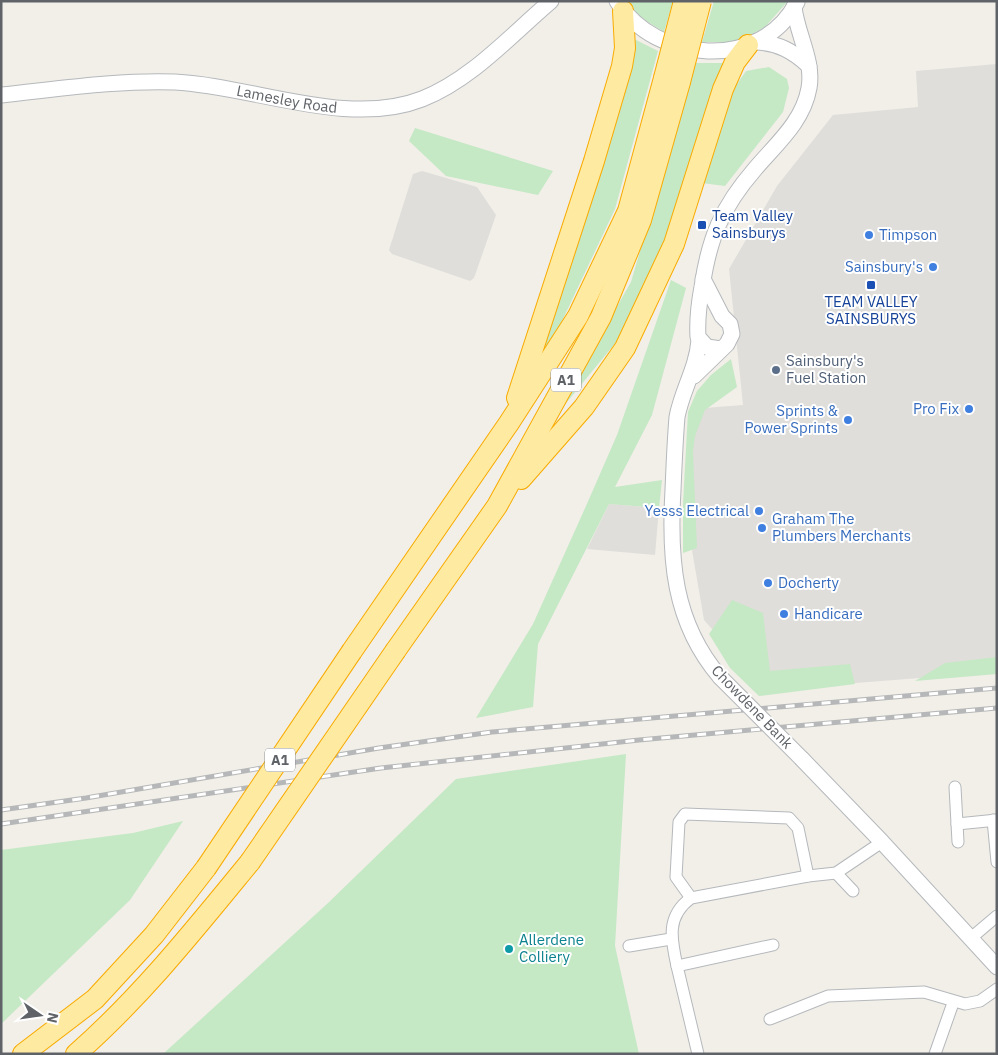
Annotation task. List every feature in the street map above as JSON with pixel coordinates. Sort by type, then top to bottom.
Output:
[{"type":"highway","name":"A1","points":[[76,1054],[98,1035],[176,952],[250,862],[497,506],[601,317],[641,220],[672,80],[684,1]]},
{"type":"highway","name":"A1","points":[[23,1054],[95,998],[154,935],[206,868],[508,423],[578,316],[628,211],[701,1]]},
{"type":"highway","points":[[508,423],[594,161],[622,66],[625,40],[617,5]]},
{"type":"highway","points":[[497,506],[584,408],[625,348],[674,244],[723,89],[735,62],[752,44]]},
{"type":"street","name":"Lamesley Road","points":[[1,94],[124,83],[175,82],[219,87],[335,108],[365,110],[394,107],[421,100],[449,86],[546,5],[559,1]]},
{"type":"street","points":[[752,44],[780,25],[796,4]]},
{"type":"street","name":"Chowdene Bank","points":[[796,4],[795,19],[811,79],[804,107],[785,135],[754,170],[730,202],[710,241],[703,279],[697,359],[691,379],[682,396],[676,423],[672,517],[673,567],[678,596],[687,624],[700,650],[720,677],[802,758],[997,967]]},
{"type":"street","points":[[617,5],[648,33],[680,48],[696,51],[719,51],[752,44],[774,44],[787,49],[809,66]]},
{"type":"street","points":[[703,279],[722,316],[728,321],[732,330],[730,341],[721,349],[710,349],[699,334],[706,317],[722,316]]},
{"type":"street","name":"Chowdene Bank","points":[[691,379],[721,349]]},
{"type":"street","points":[[955,787],[958,842]]},
{"type":"street","points":[[691,898],[676,877],[679,822],[686,814],[790,818],[798,828],[808,876]]},
{"type":"street","points":[[957,824],[995,820],[997,862]]},
{"type":"street","points":[[698,1054],[671,939],[672,926],[676,914],[691,898],[808,876],[836,873],[882,842]]},
{"type":"street","points":[[836,873],[853,891]]},
{"type":"street","points":[[971,938],[997,916]]},
{"type":"street","points":[[629,946],[671,939]]},
{"type":"street","points":[[677,966],[773,945]]},
{"type":"street","points":[[770,1019],[828,996],[918,992],[934,994],[953,1002],[965,1004],[980,1001],[997,989]]},
{"type":"street","points":[[935,1054],[953,1002]]},
{"type":"shaded area","points":[[997,64],[997,672],[766,690],[704,620],[688,527],[692,409],[743,405],[729,269],[777,186],[833,115],[918,107],[916,71]]},
{"type":"shaded area","points":[[422,171],[477,187],[496,215],[474,278],[470,281],[392,254],[389,250],[413,174]]},
{"type":"shaded area","points":[[609,504],[659,508],[655,555],[587,549]]},
{"type":"green space","points":[[626,1],[673,1],[664,32],[638,16]]},
{"type":"green space","points":[[714,1],[788,1],[765,27],[738,42],[702,42]]},
{"type":"green space","points":[[632,38],[658,51],[615,209],[535,378],[628,73]]},
{"type":"green space","points":[[695,63],[725,63],[648,288],[617,341],[553,419],[631,282]]},
{"type":"green space","points":[[769,67],[787,79],[789,88],[783,112],[725,186],[702,183],[732,91],[746,71]]},
{"type":"green space","points":[[415,128],[553,171],[538,195],[446,176],[409,141]]},
{"type":"green space","points":[[671,280],[686,288],[652,415],[615,487],[662,480],[659,508],[609,504],[538,644],[533,707],[476,718],[533,624],[586,506],[617,435]]},
{"type":"green space","points":[[731,359],[737,387],[705,410],[695,436],[693,452],[697,548],[683,553],[683,504],[688,412],[697,391],[711,375]]},
{"type":"green space","points":[[732,600],[763,613],[770,671],[850,664],[855,684],[759,696],[730,668],[709,634]]},
{"type":"green space","points":[[997,657],[997,674],[915,681],[945,663]]},
{"type":"green space","points":[[626,754],[615,946],[639,1054],[163,1054],[328,903],[456,779]]},
{"type":"green space","points":[[183,821],[130,900],[1,1024],[1,850],[133,833]]},
{"type":"railway","points":[[1,810],[86,798],[379,748],[492,732],[997,688]]},
{"type":"railway","points":[[1,824],[381,768],[639,740],[997,708]]},
{"type":"place","name":"Team Valley Sainsburys","points":[[702,225]]},
{"type":"place","name":"Timpson","points":[[869,235]]},
{"type":"place","name":"Sainsbury's","points":[[933,267]]},
{"type":"place","name":"TEAM VALLEY SAINSBURYS","points":[[871,285]]},
{"type":"place","name":"Sainsbury's Fuel Station","points":[[776,370]]},
{"type":"place","name":"Pro Fix","points":[[969,409]]},
{"type":"place","name":"Sprints & Power Sprints","points":[[848,420]]},
{"type":"place","name":"Yesss Electrical","points":[[759,511]]},
{"type":"place","name":"Graham The Plumbers Merchants","points":[[762,528]]},
{"type":"place","name":"Docherty","points":[[768,583]]},
{"type":"place","name":"Handicare","points":[[784,614]]},
{"type":"place","name":"Allerdene Colliery","points":[[509,949]]}]
